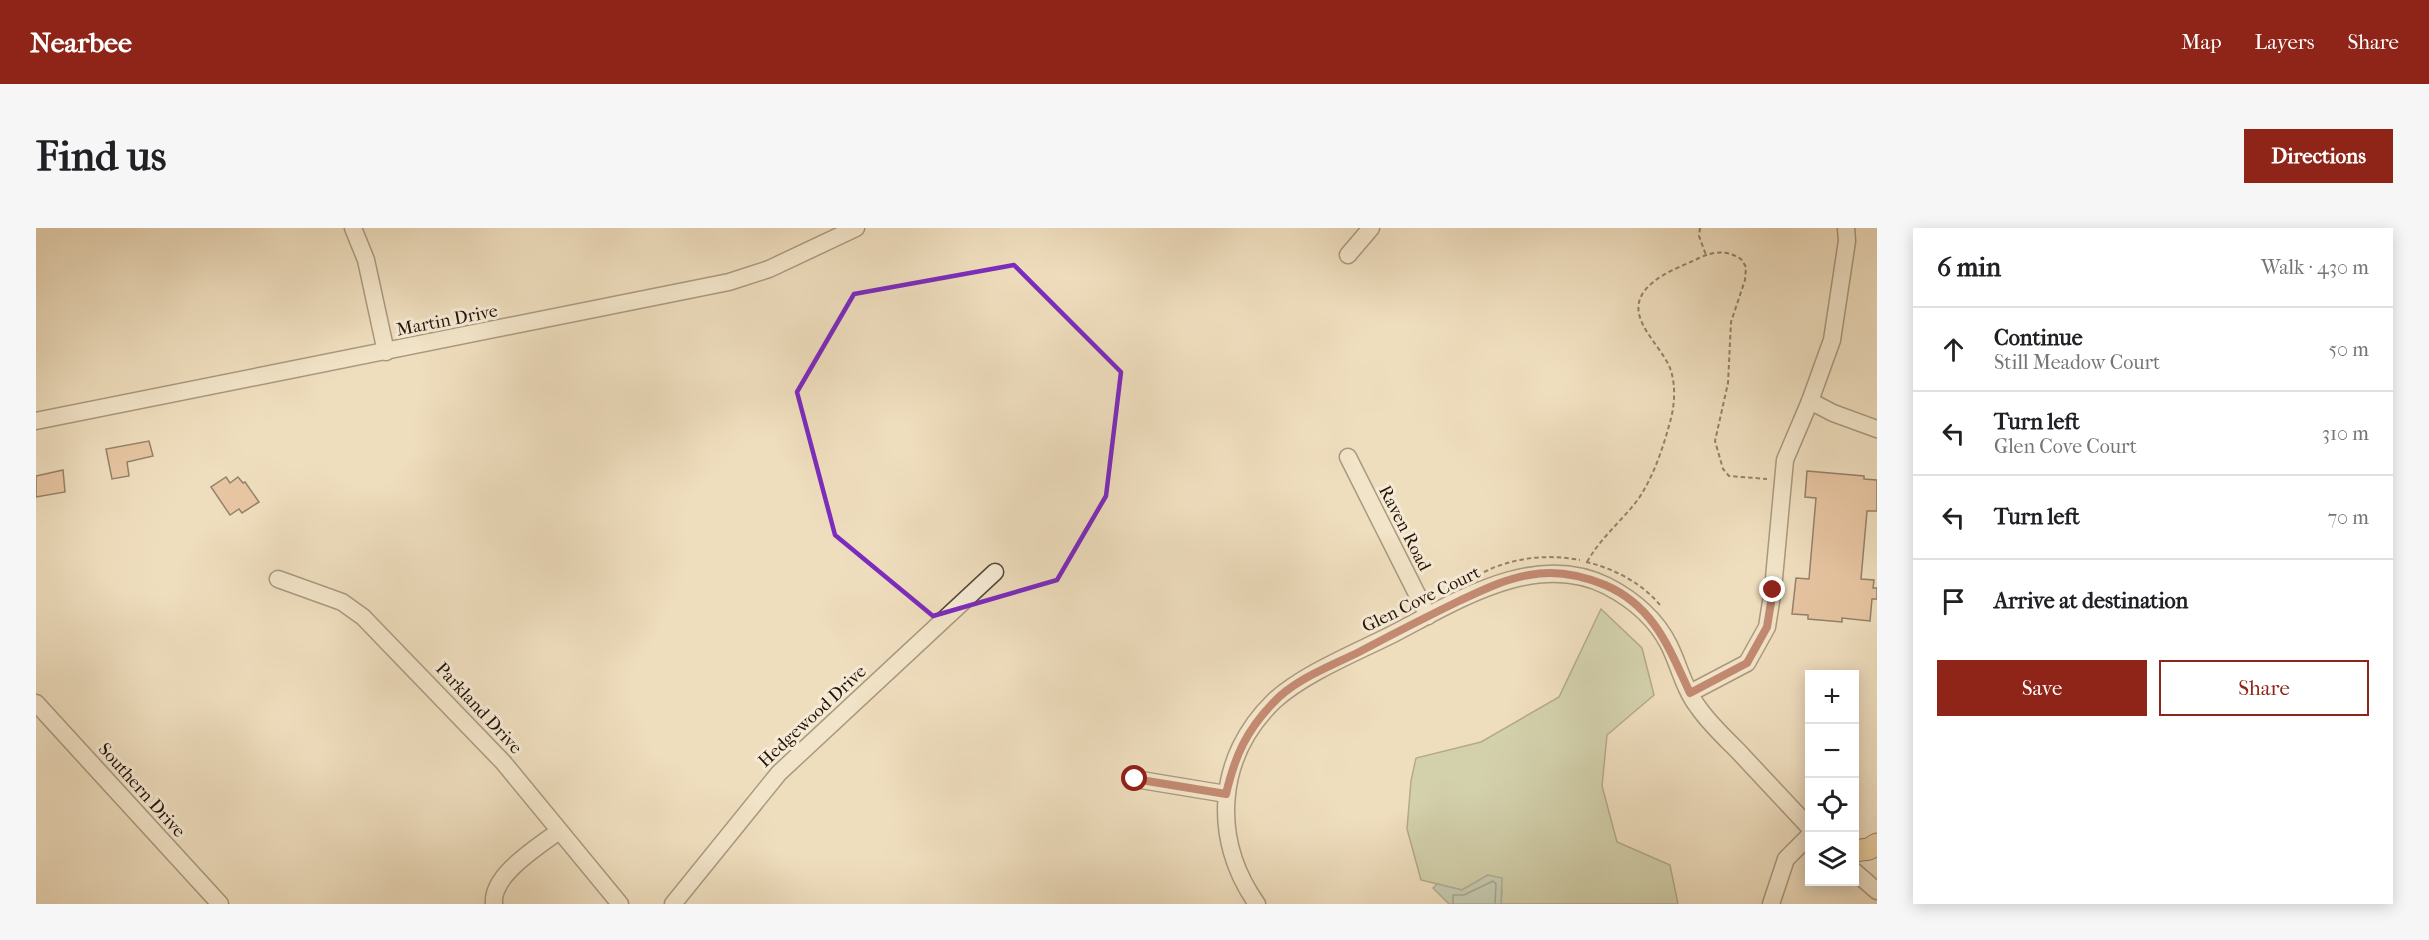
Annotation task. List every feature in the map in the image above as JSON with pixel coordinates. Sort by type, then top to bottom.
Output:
[{"type":"main road","points":[[1859,850],[1869,849],[1877,844]]},
{"type":"street","points":[[352,228],[366,260],[386,352]]},
{"type":"street","name":"Martin Drive","points":[[36,421],[729,282],[769,269],[856,228]]},
{"type":"street","points":[[1348,255],[1371,228]]},
{"type":"street","points":[[1690,693],[1747,663],[1767,627],[1773,590],[1785,460],[1832,340],[1847,241],[1845,228]]},
{"type":"street","points":[[1810,401],[1833,413],[1877,429]]},
{"type":"street","name":"Raven Road","points":[[1348,457],[1428,616]]},
{"type":"street","name":"Hedgewood Drive","points":[[673,904],[779,773],[995,572]]},
{"type":"street","name":"Glen Cove Court","points":[[1257,904],[1244,885],[1227,840],[1226,794],[1233,763],[1249,730],[1275,700],[1302,681],[1428,616],[1499,583],[1531,574],[1569,574],[1606,585],[1641,608],[1668,643],[1697,706],[1805,824]]},
{"type":"street","name":"Parkland Drive","points":[[278,579],[342,602],[363,616],[503,762],[620,904]]},
{"type":"street","name":"Southern Drive","points":[[36,703],[220,904]]},
{"type":"street","points":[[1135,779],[1226,794]]},
{"type":"street","points":[[494,904],[494,891],[505,875],[558,831]]},
{"type":"street","points":[[1772,904],[1786,859],[1805,840]]},
{"type":"street","points":[[1859,875],[1877,891]]},
{"type":"path","points":[[1700,228],[1699,236],[1706,255]]},
{"type":"path","points":[[1587,562],[1603,539],[1639,497],[1662,452],[1672,418],[1674,381],[1664,357],[1641,324],[1639,304],[1641,297],[1657,279],[1706,255],[1725,251],[1742,259],[1746,267],[1746,280],[1731,322],[1728,383],[1715,441],[1718,454],[1725,473],[1729,476],[1766,479]]},
{"type":"highlighted area","points":[[1014,265],[1121,372],[1106,496],[1057,580],[933,616],[835,535],[797,392],[854,294]]},
{"type":"shaded area","points":[[1601,609],[1642,648],[1654,695],[1607,735],[1602,786],[1617,842],[1670,865],[1678,904],[1501,904],[1502,890],[1488,875],[1462,890],[1421,880],[1407,829],[1411,781],[1416,758],[1481,742],[1559,697]]},
{"type":"water","points":[[1488,875],[1502,878],[1501,904],[1449,904],[1433,888],[1437,884],[1462,890]]},
{"type":"building","points":[[149,441],[153,456],[127,462],[129,476],[112,479],[106,449]]},
{"type":"building","points":[[63,470],[65,492],[36,497],[36,476]]},
{"type":"building","points":[[1807,471],[1864,476],[1864,479],[1877,480],[1877,511],[1867,511],[1861,579],[1874,580],[1873,588],[1877,588],[1877,599],[1872,599],[1870,621],[1842,618],[1842,622],[1808,619],[1808,615],[1792,614],[1796,578],[1809,579],[1816,498],[1805,497]]},
{"type":"building","points":[[226,477],[230,483],[238,477],[243,483],[245,482],[259,502],[242,513],[239,509],[230,515],[211,487]]},
{"type":"route","points":[[1135,779],[1226,794],[1233,763],[1249,730],[1275,700],[1302,681],[1428,616],[1499,583],[1531,574],[1569,574],[1606,585],[1641,608],[1668,643],[1690,693],[1747,663],[1767,627],[1773,590]]}]
